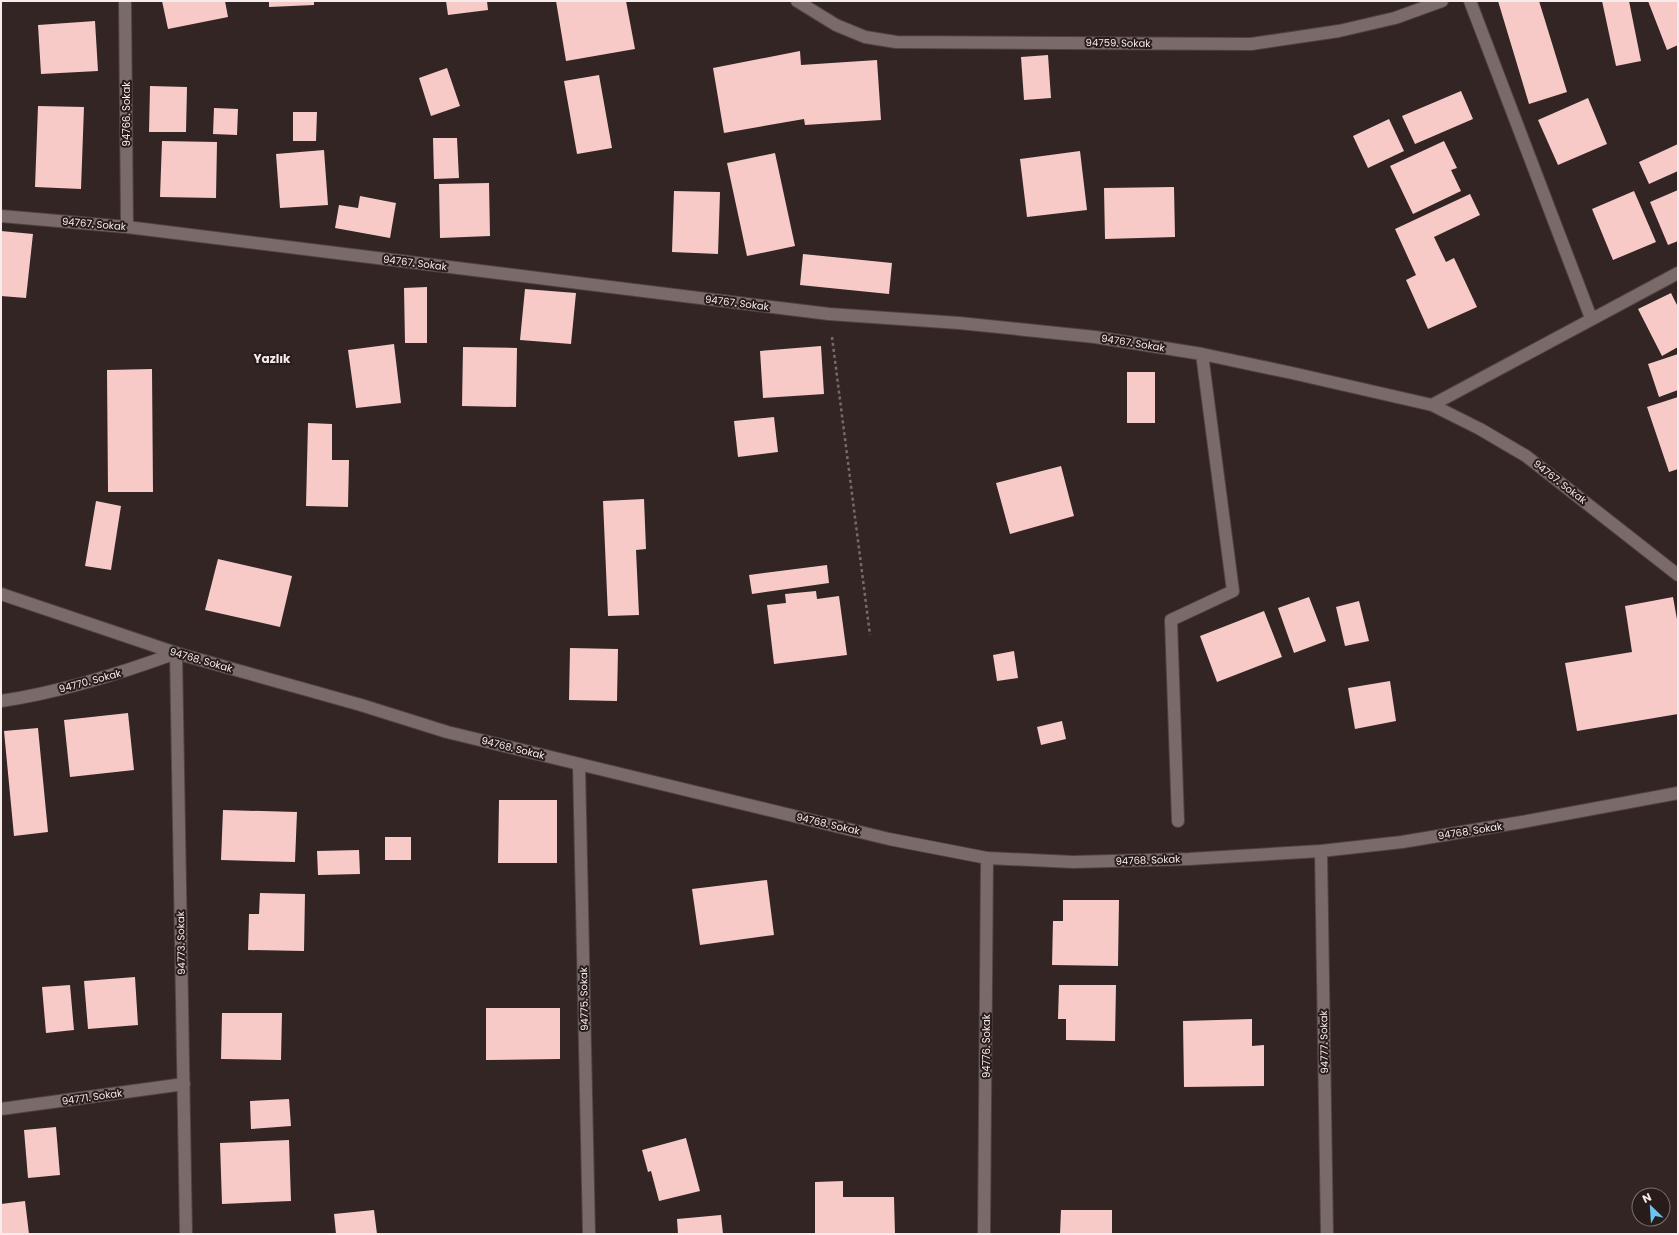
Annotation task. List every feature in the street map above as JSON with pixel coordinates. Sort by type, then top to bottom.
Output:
[{"type":"street","name":"94766. Sokak","points":[[125,1],[126,227]]},
{"type":"street","name":"94759. Sokak","points":[[797,1],[836,25],[865,37],[896,42],[1235,44],[1251,44],[1339,32],[1395,18],[1442,1]]},
{"type":"street","points":[[1470,1],[1591,318]]},
{"type":"street","name":"94767. Sokak","points":[[1,216],[126,227],[830,314],[959,323],[1095,337],[1202,354],[1292,373],[1432,405],[1480,429],[1526,456],[1678,575]]},
{"type":"street","points":[[1432,405],[1591,318],[1678,273]]},
{"type":"street","points":[[1178,821],[1171,620],[1233,591],[1202,354]]},
{"type":"street","name":"94768. Sokak","points":[[1,594],[176,653],[361,705],[447,732],[889,839],[987,858],[1073,862],[1189,859],[1321,851],[1409,841],[1678,793]]},
{"type":"street","name":"94770. Sokak","points":[[1,701],[81,685],[125,672],[176,653]]},
{"type":"street","name":"94773. Sokak","points":[[176,653],[186,1234]]},
{"type":"street","name":"94775. Sokak","points":[[579,765],[589,1234]]},
{"type":"street","name":"94777. Sokak","points":[[1321,851],[1327,1234]]},
{"type":"street","name":"94776. Sokak","points":[[984,1234],[987,858]]},
{"type":"street","name":"94771. Sokak","points":[[1,1109],[184,1084]]},
{"type":"path","points":[[830,314],[870,634]]},
{"type":"building","points":[[162,1],[225,1],[228,17],[168,29]]},
{"type":"building","points":[[269,1],[314,1],[314,5],[269,7]]},
{"type":"building","points":[[446,1],[487,1],[488,10],[448,15]]},
{"type":"building","points":[[556,1],[626,1],[635,49],[566,61]]},
{"type":"building","points":[[1498,1],[1539,1],[1567,92],[1529,104]]},
{"type":"building","points":[[1602,1],[1629,1],[1641,61],[1616,66]]},
{"type":"building","points":[[1648,1],[1678,1],[1678,45],[1667,50]]},
{"type":"building","points":[[95,21],[98,71],[41,74],[38,25]]},
{"type":"building","points":[[800,51],[801,65],[877,60],[881,120],[805,125],[804,119],[724,133],[713,68]]},
{"type":"building","points":[[1048,55],[1051,98],[1024,100],[1021,57]]},
{"type":"building","points":[[447,68],[460,106],[431,116],[419,78]]},
{"type":"building","points":[[599,75],[612,148],[577,154],[564,81]]},
{"type":"building","points":[[150,86],[187,87],[186,132],[149,132]]},
{"type":"building","points":[[1461,91],[1473,119],[1415,144],[1402,116]]},
{"type":"building","points":[[1588,98],[1607,144],[1558,165],[1538,120]]},
{"type":"building","points":[[38,106],[84,107],[81,189],[35,187]]},
{"type":"building","points":[[214,108],[238,109],[237,135],[213,134]]},
{"type":"building","points":[[293,112],[317,112],[316,141],[293,141]]},
{"type":"building","points":[[1389,119],[1404,151],[1368,168],[1353,136]]},
{"type":"building","points":[[433,138],[457,138],[459,178],[434,179]]},
{"type":"building","points":[[162,141],[217,142],[216,198],[160,197]]},
{"type":"building","points":[[1444,141],[1457,168],[1451,170],[1461,191],[1413,214],[1390,166]]},
{"type":"building","points":[[1678,144],[1678,171],[1649,184],[1639,162]]},
{"type":"building","points":[[324,150],[328,205],[280,208],[276,154]]},
{"type":"building","points":[[1080,151],[1087,210],[1027,217],[1020,159]]},
{"type":"building","points":[[775,153],[795,246],[747,256],[727,163]]},
{"type":"building","points":[[489,183],[490,236],[440,238],[439,184]]},
{"type":"building","points":[[1174,187],[1175,237],[1105,239],[1104,188]]},
{"type":"building","points":[[1678,190],[1678,241],[1668,245],[1650,202]]},
{"type":"building","points":[[674,191],[720,192],[718,254],[672,252]]},
{"type":"building","points":[[1634,191],[1656,242],[1613,260],[1592,209]]},
{"type":"building","points":[[1470,194],[1480,215],[1434,237],[1446,262],[1454,258],[1477,307],[1428,329],[1406,280],[1416,275],[1395,229]]},
{"type":"building","points":[[360,196],[396,203],[390,238],[335,228],[339,205],[358,208]]},
{"type":"building","points":[[1,231],[33,234],[26,298],[1,296]]},
{"type":"building","points":[[803,254],[892,263],[889,294],[800,285]]},
{"type":"building","points":[[427,287],[427,343],[405,343],[404,288]]},
{"type":"building","points":[[525,289],[576,293],[571,344],[520,340]]},
{"type":"building","points":[[1671,293],[1678,307],[1678,347],[1662,356],[1638,309]]},
{"type":"building","points":[[394,344],[401,403],[356,408],[348,350]]},
{"type":"building","points":[[821,346],[824,394],[763,398],[760,351]]},
{"type":"building","points":[[463,347],[517,348],[516,407],[462,406]]},
{"type":"building","points":[[1678,354],[1678,390],[1659,397],[1648,364]]},
{"type":"building","points":[[152,369],[153,492],[108,492],[107,370]]},
{"type":"building","points":[[1127,372],[1155,372],[1155,423],[1127,423]]},
{"type":"building","points":[[1678,397],[1678,469],[1669,472],[1647,407]]},
{"type":"building","points":[[774,417],[778,452],[738,457],[734,421]]},
{"type":"building","points":[[308,423],[332,424],[332,460],[349,460],[348,507],[306,506]]},
{"type":"building","points":[[1061,466],[1074,516],[1010,534],[996,483]]},
{"type":"building","points":[[644,499],[646,549],[636,550],[639,615],[608,616],[603,501]]},
{"type":"building","points":[[96,501],[121,506],[111,570],[85,566]]},
{"type":"building","points":[[218,559],[292,576],[280,627],[205,610]]},
{"type":"building","points":[[827,565],[829,583],[752,594],[749,575]]},
{"type":"building","points":[[816,591],[817,599],[839,596],[847,655],[774,664],[767,605],[786,603],[785,594]]},
{"type":"building","points":[[1309,597],[1326,641],[1294,653],[1278,608]]},
{"type":"building","points":[[1673,597],[1678,625],[1678,714],[1577,731],[1565,663],[1632,652],[1625,606]]},
{"type":"building","points":[[1359,601],[1369,641],[1345,646],[1336,607]]},
{"type":"building","points":[[1264,611],[1282,657],[1217,682],[1200,636]]},
{"type":"building","points":[[570,648],[618,649],[617,701],[569,700]]},
{"type":"building","points":[[1014,651],[1018,678],[997,681],[993,655]]},
{"type":"building","points":[[1390,681],[1396,721],[1355,729],[1348,688]]},
{"type":"building","points":[[128,713],[134,770],[70,777],[64,720]]},
{"type":"building","points":[[1062,721],[1066,739],[1041,745],[1037,727]]},
{"type":"building","points":[[38,728],[48,832],[14,836],[4,731]]},
{"type":"building","points":[[499,800],[557,800],[557,863],[498,863]]},
{"type":"building","points":[[223,810],[297,812],[295,862],[221,860]]},
{"type":"building","points":[[385,837],[411,837],[411,860],[385,860]]},
{"type":"building","points":[[359,850],[360,874],[318,875],[317,851]]},
{"type":"building","points":[[767,880],[774,935],[700,945],[692,889]]},
{"type":"building","points":[[260,893],[305,894],[304,951],[248,950],[249,914],[259,914]]},
{"type":"building","points":[[1063,900],[1119,900],[1118,966],[1052,965],[1053,921],[1063,921]]},
{"type":"building","points":[[135,977],[138,1025],[88,1029],[84,981]]},
{"type":"building","points":[[70,985],[74,1030],[46,1033],[42,987]]},
{"type":"building","points":[[1059,985],[1116,985],[1115,1041],[1066,1040],[1066,1019],[1058,1019]]},
{"type":"building","points":[[486,1008],[560,1008],[560,1059],[486,1060]]},
{"type":"building","points":[[222,1013],[282,1013],[281,1060],[221,1059]]},
{"type":"building","points":[[1252,1019],[1252,1046],[1264,1045],[1264,1086],[1184,1087],[1183,1021]]},
{"type":"building","points":[[289,1099],[291,1126],[251,1129],[250,1101]]},
{"type":"building","points":[[56,1127],[60,1175],[28,1178],[24,1130]]},
{"type":"building","points":[[686,1138],[700,1191],[659,1201],[651,1171],[648,1172],[642,1150]]},
{"type":"building","points":[[289,1140],[291,1201],[222,1204],[220,1143]]},
{"type":"building","points":[[843,1181],[843,1197],[894,1197],[895,1234],[815,1234],[815,1182]]},
{"type":"building","points":[[25,1201],[29,1234],[2,1234],[1,1204]]},
{"type":"building","points":[[374,1210],[377,1234],[336,1234],[334,1214]]},
{"type":"building","points":[[1061,1210],[1112,1210],[1112,1234],[1060,1234]]},
{"type":"building","points":[[721,1215],[723,1234],[678,1234],[677,1219]]},
{"type":"district","name":"Yazlık","points":[[272,358]]}]
